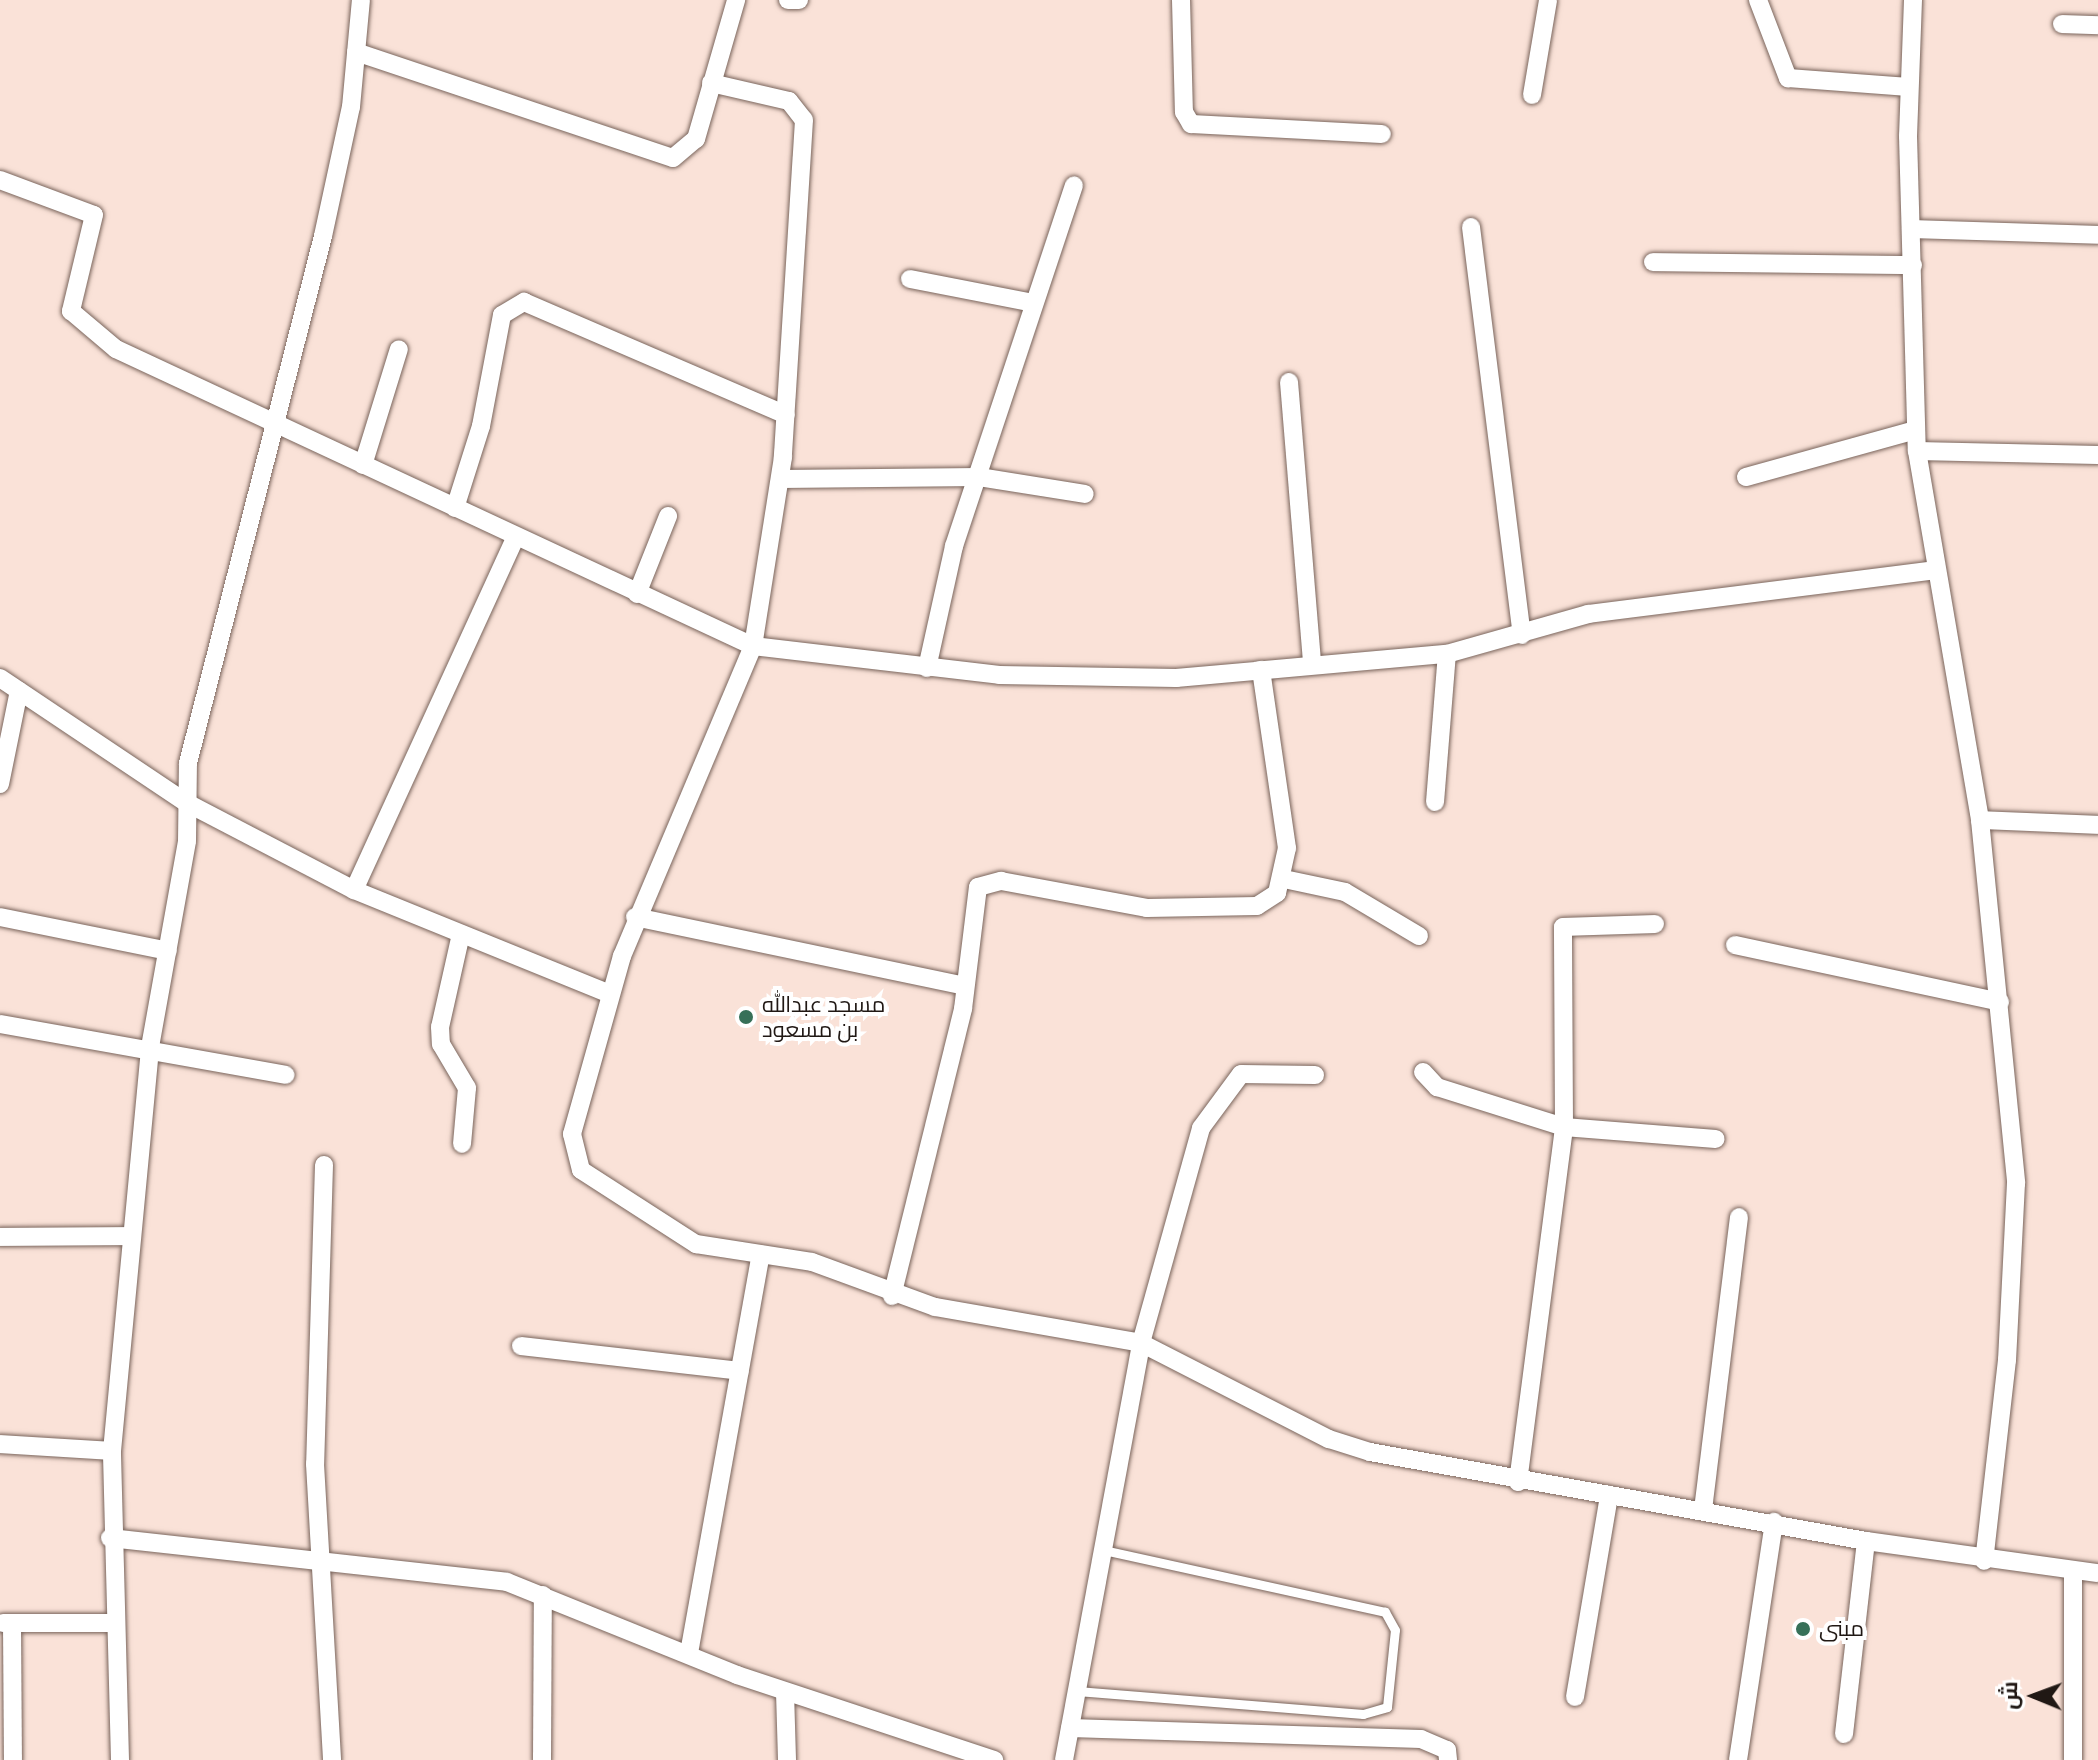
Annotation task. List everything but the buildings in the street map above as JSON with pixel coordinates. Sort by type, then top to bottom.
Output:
[{"type":"street","points":[[120,1760],[110,1538],[112,1451],[150,1047],[168,951],[195,722],[275,423],[346,131],[361,0]]},
{"type":"street","points":[[356,52],[667,158],[696,139],[736,0]]},
{"type":"street","points":[[788,0],[799,0]]},
{"type":"street","points":[[1181,0],[1188,122],[1382,134]]},
{"type":"street","points":[[1532,95],[1548,0]]},
{"type":"street","points":[[1758,0],[1784,76],[1909,87]]},
{"type":"street","points":[[1913,0],[1909,87],[1917,451],[1980,820],[2016,1183],[2007,1360],[1984,1561]]},
{"type":"street","points":[[2062,24],[2098,25]]},
{"type":"street","points":[[711,83],[802,110],[780,479],[753,646],[635,917],[610,994],[572,1134],[575,1160],[592,1181],[696,1244],[812,1262],[892,1296],[1141,1343],[1329,1439],[1518,1482],[1774,1522],[1984,1561],[2098,1573]]},
{"type":"street","points":[[0,180],[94,215],[71,298],[80,325],[515,538],[753,646],[927,668],[1103,680],[1261,670],[1447,654],[1588,614],[1935,570]]},
{"type":"street","points":[[927,668],[940,595],[1074,185]]},
{"type":"street","points":[[1471,227],[1522,635]]},
{"type":"street","points":[[1912,229],[2098,235]]},
{"type":"street","points":[[1653,262],[1913,265]]},
{"type":"street","points":[[910,279],[1034,303]]},
{"type":"street","points":[[455,508],[481,426],[502,315],[524,302],[786,415]]},
{"type":"street","points":[[363,465],[399,349]]},
{"type":"street","points":[[1289,382],[1312,664]]},
{"type":"street","points":[[1746,477],[1916,430]]},
{"type":"street","points":[[1917,451],[2098,455]]},
{"type":"street","points":[[780,479],[979,477],[1085,494]]},
{"type":"street","points":[[637,594],[668,516]]},
{"type":"street","points":[[354,890],[515,538]]},
{"type":"street","points":[[1435,802],[1447,654]]},
{"type":"street","points":[[892,1296],[965,986],[973,898],[988,883],[1112,905],[1244,907],[1277,893],[1284,879],[1287,848],[1261,670]]},
{"type":"street","points":[[0,678],[187,803],[354,890],[610,994]]},
{"type":"street","points":[[0,784],[19,691]]},
{"type":"street","points":[[1980,820],[2098,825]]},
{"type":"street","points":[[1284,879],[1345,892],[1419,936]]},
{"type":"street","points":[[0,917],[168,951]]},
{"type":"street","points":[[635,917],[965,986]]},
{"type":"street","points":[[1518,1482],[1564,1127],[1563,927],[1655,924]]},
{"type":"street","points":[[461,934],[440,1027],[441,1044],[467,1088],[462,1144]]},
{"type":"street","points":[[1735,945],[2000,1002]]},
{"type":"street","points":[[0,1024],[150,1047],[285,1075]]},
{"type":"street","points":[[1064,1760],[1141,1343],[1216,1099],[1256,1069],[1315,1075]]},
{"type":"street","points":[[1423,1072],[1437,1087],[1564,1127],[1716,1139]]},
{"type":"street","points":[[324,1165],[320,1562],[332,1760]]},
{"type":"street","points":[[1703,1510],[1739,1217]]},
{"type":"street","points":[[0,1237],[131,1236]]},
{"type":"street","points":[[689,1653],[761,1254]]},
{"type":"street","points":[[521,1346],[740,1371]]},
{"type":"street","points":[[0,1444],[112,1451]]},
{"type":"street","points":[[1575,1697],[1609,1495]]},
{"type":"street","points":[[1738,1760],[1774,1522]]},
{"type":"street","points":[[110,1538],[320,1562],[471,1575],[543,1595],[785,1692],[994,1760]]},
{"type":"street","points":[[1844,1734],[1866,1541]]},
{"type":"street","points":[[2073,1572],[2073,1760]]},
{"type":"street","points":[[542,1760],[543,1595]]},
{"type":"street","points":[[13,1760],[6,1623],[113,1623]]},
{"type":"street","points":[[785,1692],[787,1760]]},
{"type":"street","points":[[1070,1728],[1421,1739],[1447,1750],[1448,1760]]},
{"type":"lane","points":[[1077,1691],[1363,1714],[1387,1707],[1395,1630],[1385,1612],[1103,1550]]},
{"type":"place","name":"مسجد عبدالله بن مسعود","points":[[746,1017]]},
{"type":"place","name":"مبنى","points":[[1803,1629]]}]
